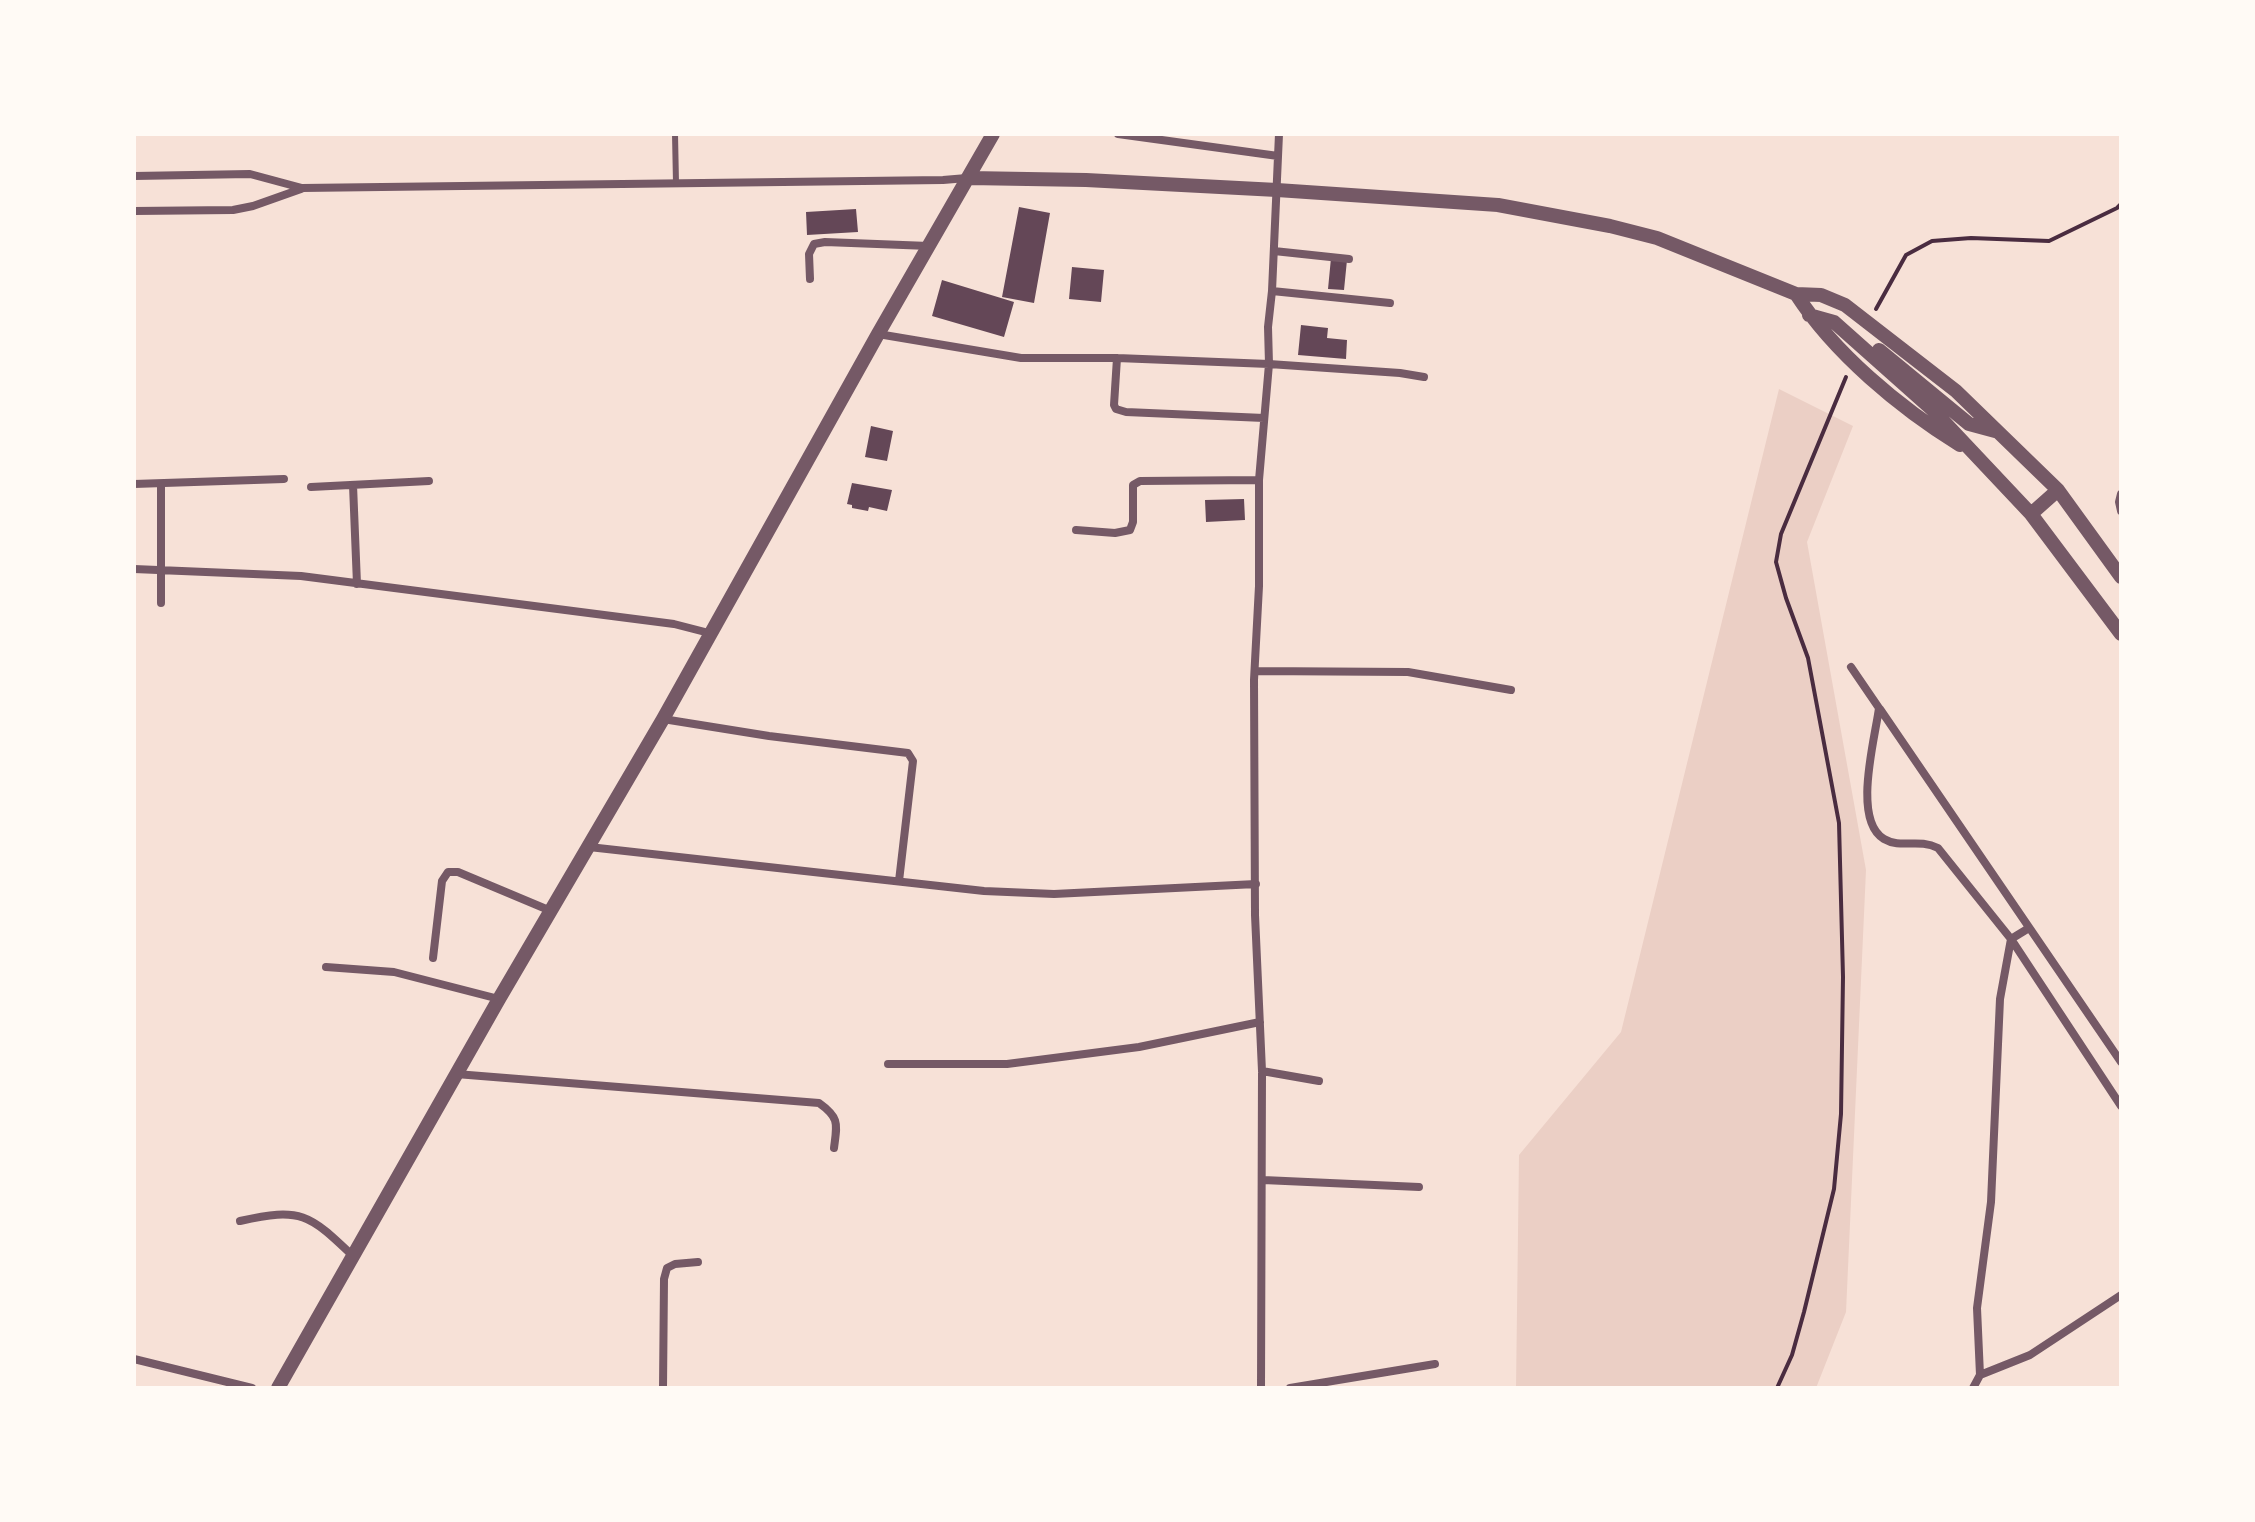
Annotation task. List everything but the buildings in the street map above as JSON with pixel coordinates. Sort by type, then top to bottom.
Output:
[{"type":"street","points":[[278,1388],[499,999],[663,719],[993,134]]},
{"type":"street","points":[[1118,134],[1278,156]]},
{"type":"street","points":[[1261,1388],[1262,1071],[1255,915],[1253,763],[1259,480],[1269,364],[1268,327],[1279,134]]},
{"type":"street","points":[[134,176],[250,174],[302,188],[969,178],[1086,180],[1498,205],[1582,220],[1657,238],[1796,294],[1821,295],[1845,305],[1956,391],[2058,490],[2121,577]]},
{"type":"street","points":[[134,211],[233,210],[302,188]]},
{"type":"street","points":[[810,279],[809,254],[814,244],[930,246]]},
{"type":"street","points":[[1274,251],[1349,259]]},
{"type":"street","points":[[1272,291],[1390,303]]},
{"type":"street","points":[[1796,294],[1809,315],[1853,360],[1922,421],[1977,455]]},
{"type":"street","points":[[1821,295],[1840,318],[1958,416],[1969,424],[1999,432]]},
{"type":"street","points":[[1809,315],[1834,322],[1934,411],[2031,514],[2121,634]]},
{"type":"street","points":[[878,334],[1021,358],[1269,364],[1424,377]]},
{"type":"street","points":[[1117,358],[1116,409],[1264,418]]},
{"type":"street","points":[[134,484],[284,479]]},
{"type":"street","points":[[1076,530],[1115,533],[1130,530],[1133,522],[1133,485],[1140,481],[1259,480]]},
{"type":"street","points":[[311,487],[429,481]]},
{"type":"street","points":[[161,484],[161,603]]},
{"type":"street","points":[[353,485],[357,584]]},
{"type":"street","points":[[2031,514],[2058,490]]},
{"type":"street","points":[[2121,494],[2121,511]]},
{"type":"street","points":[[134,569],[301,576],[674,624],[709,633]]},
{"type":"street","points":[[1851,667],[2121,1062]]},
{"type":"street","points":[[1255,671],[1408,672],[1511,690]]},
{"type":"street","points":[[1879,708],[1867,794],[1867,812],[1874,827],[1882,838],[1895,843],[1926,842],[1938,848],[2011,939],[2121,1106]]},
{"type":"street","points":[[663,719],[908,753],[913,761],[899,881]]},
{"type":"street","points":[[589,847],[984,891],[1054,894],[1256,884]]},
{"type":"street","points":[[433,958],[442,881],[448,872],[458,872],[551,912]]},
{"type":"street","points":[[1973,1388],[1980,1375],[1977,1308],[1991,1202],[2000,999],[2011,939],[2029,928]]},
{"type":"street","points":[[326,967],[394,972],[499,999]]},
{"type":"street","points":[[888,1064],[1007,1064],[1139,1047],[1260,1022]]},
{"type":"street","points":[[1262,1071],[1319,1081]]},
{"type":"street","points":[[456,1074],[819,1103],[831,1112],[837,1122],[834,1148]]},
{"type":"street","points":[[1263,1180],[1419,1187]]},
{"type":"street","points":[[240,1221],[272,1214],[302,1216],[319,1224],[353,1256]]},
{"type":"street","points":[[663,1388],[664,1279],[667,1268],[675,1264],[698,1262]]},
{"type":"street","points":[[1980,1375],[2030,1355],[2121,1295]]},
{"type":"street","points":[[134,1359],[252,1388]]},
{"type":"street","points":[[1290,1388],[1435,1364]]},
{"type":"lane","points":[[675,134],[676,183]]},
{"type":"path","points":[[1868,323],[1906,255],[1932,241],[1971,238],[2049,241],[2121,204]]},
{"type":"path","points":[[1777,1388],[1792,1355],[1834,1189],[1841,1114],[1843,977],[1839,823],[1808,658],[1776,562],[1781,534],[1853,360]]},
{"type":"shaded area","points":[[1779,389],[1853,426],[1807,542],[1866,870],[1846,1312],[1816,1388],[1516,1388],[1519,1155],[1621,1032]]}]
